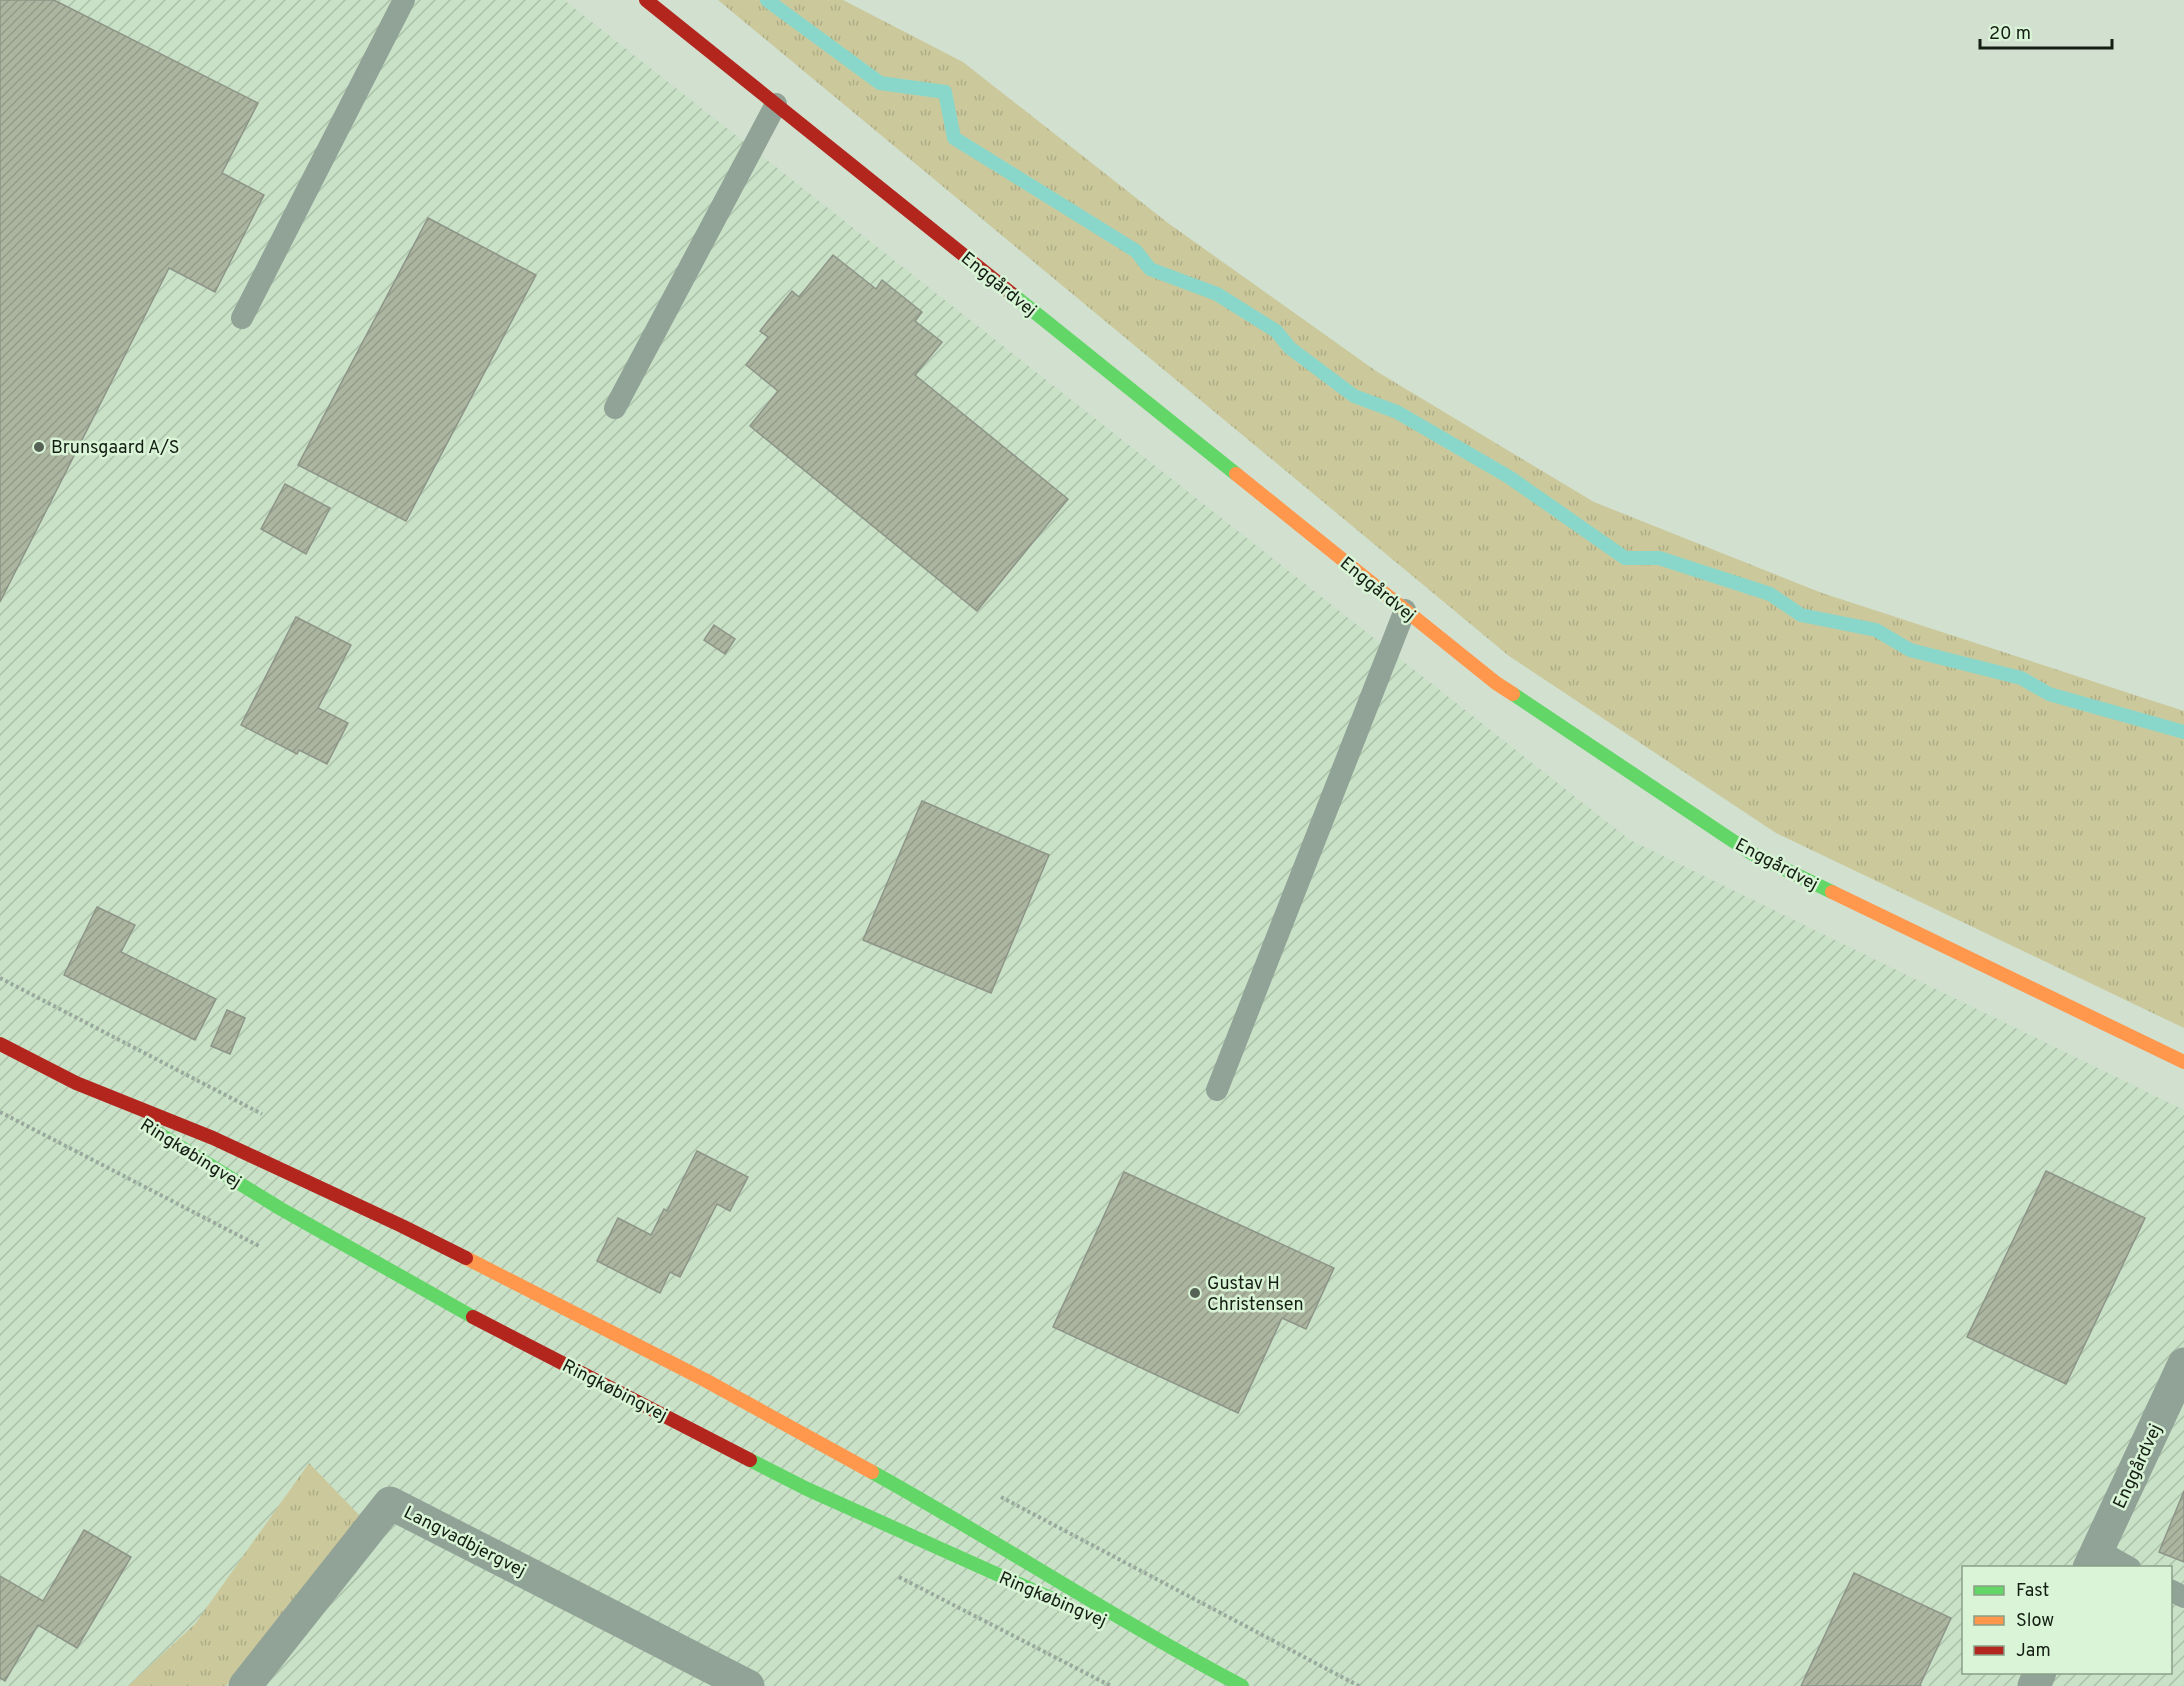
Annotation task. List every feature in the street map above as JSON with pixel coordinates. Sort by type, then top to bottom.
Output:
[{"type":"street","name":"Enggårdvej","points":[[646,0],[1496,683],[1751,854],[2184,1062]]},
{"type":"street","name":"Ringkøbingvej","points":[[0,1044],[76,1083],[282,1209],[478,1320],[807,1489],[945,1552],[1177,1652]]},
{"type":"street","name":"Ringkøbingvej","points":[[76,1083],[213,1138],[402,1226],[705,1380],[937,1508],[1177,1652],[1242,1686]]},
{"type":"street","name":"Enggårdvej","points":[[2093,1558],[2184,1364]]},
{"type":"street","name":"Langvadbjergvej","points":[[244,1686],[390,1503],[748,1686]]},
{"type":"lane","points":[[242,318],[404,0]]},
{"type":"lane","points":[[615,408],[776,104]]},
{"type":"lane","points":[[1217,1090],[1405,610]]},
{"type":"lane","points":[[2093,1558],[2123,1566]]},
{"type":"shaded area","points":[[0,0],[564,0],[1630,840],[2184,1110],[2184,1686],[0,1686]]},
{"type":"green space","points":[[718,0],[843,0],[963,62],[1168,223],[1376,371],[1594,502],[1822,593],[2184,711],[2184,1028],[1776,833],[1509,656]]},
{"type":"green space","points":[[309,1463],[362,1518],[226,1686],[128,1686],[195,1624]]},
{"type":"building","name":"Brunsgaard A/S","points":[[0,0],[54,0],[258,103],[222,173],[264,195],[215,292],[169,268],[0,602]]},
{"type":"building","points":[[428,218],[536,275],[406,521],[298,465]]},
{"type":"building","points":[[833,255],[876,289],[882,280],[922,312],[915,321],[942,342],[915,375],[1068,499],[977,611],[750,426],[778,391],[746,365],[768,337],[760,331],[792,291],[799,297]]},
{"type":"building","points":[[285,484],[330,508],[306,554],[261,529]]},
{"type":"building","points":[[296,617],[351,645],[318,708],[348,723],[327,764],[299,750],[297,754],[241,725]]},
{"type":"building","points":[[714,625],[735,639],[725,654],[704,640]]},
{"type":"building","points":[[922,801],[1049,855],[991,993],[863,940]]},
{"type":"building","points":[[97,907],[135,925],[121,952],[216,999],[195,1040],[64,975]]},
{"type":"building","points":[[227,1010],[245,1018],[230,1054],[211,1046]]},
{"type":"building","points":[[697,1151],[748,1177],[730,1211],[717,1204],[680,1277],[670,1272],[660,1293],[597,1261],[618,1218],[651,1235],[664,1209],[667,1211]]},
{"type":"building","points":[[2046,1171],[2145,1218],[2066,1384],[1967,1337]]},
{"type":"building","name":"Gustav H Christensen","points":[[1124,1172],[1334,1268],[1306,1329],[1282,1318],[1238,1413],[1053,1327]]},
{"type":"building","points":[[2184,1491],[2184,1562],[2159,1552]]},
{"type":"building","points":[[84,1530],[131,1557],[77,1648],[38,1625],[5,1681],[0,1678],[0,1576],[43,1601]]},
{"type":"building","points":[[1854,1573],[1951,1618],[1921,1686],[1801,1686]]},
{"type":"waterway","points":[[767,0],[880,83],[945,92],[954,138],[1136,251],[1150,269],[1217,294],[1276,331],[1290,348],[1354,396],[1397,412],[1509,477],[1625,558],[1659,558],[1770,594],[1801,615],[1876,630],[1910,650],[2021,678],[2049,694],[2184,732]]},
{"type":"traffic: fast","points":[[1012,294],[1236,474]]},
{"type":"traffic: fast","points":[[1513,694],[1751,853],[1832,892]]},
{"type":"traffic: fast","points":[[156,1132],[281,1209],[473,1317]]},
{"type":"traffic: fast","points":[[750,1460],[807,1489],[1059,1602]]},
{"type":"traffic: fast","points":[[872,1472],[1195,1661],[1242,1686]]},
{"type":"traffic: slow","points":[[1236,474],[1496,683],[1513,694]]},
{"type":"traffic: slow","points":[[1832,892],[2184,1062]]},
{"type":"traffic: slow","points":[[466,1258],[705,1380],[872,1472]]},
{"type":"traffic: jam","points":[[646,0],[1012,294]]},
{"type":"traffic: jam","points":[[0,1044],[76,1083],[213,1138],[466,1258]]},
{"type":"traffic: jam","points":[[473,1317],[750,1460]]},
{"type":"place","name":"Brunsgaard A/S","points":[[39,447]]},
{"type":"place","name":"Gustav H Christensen","points":[[1195,1293]]}]
